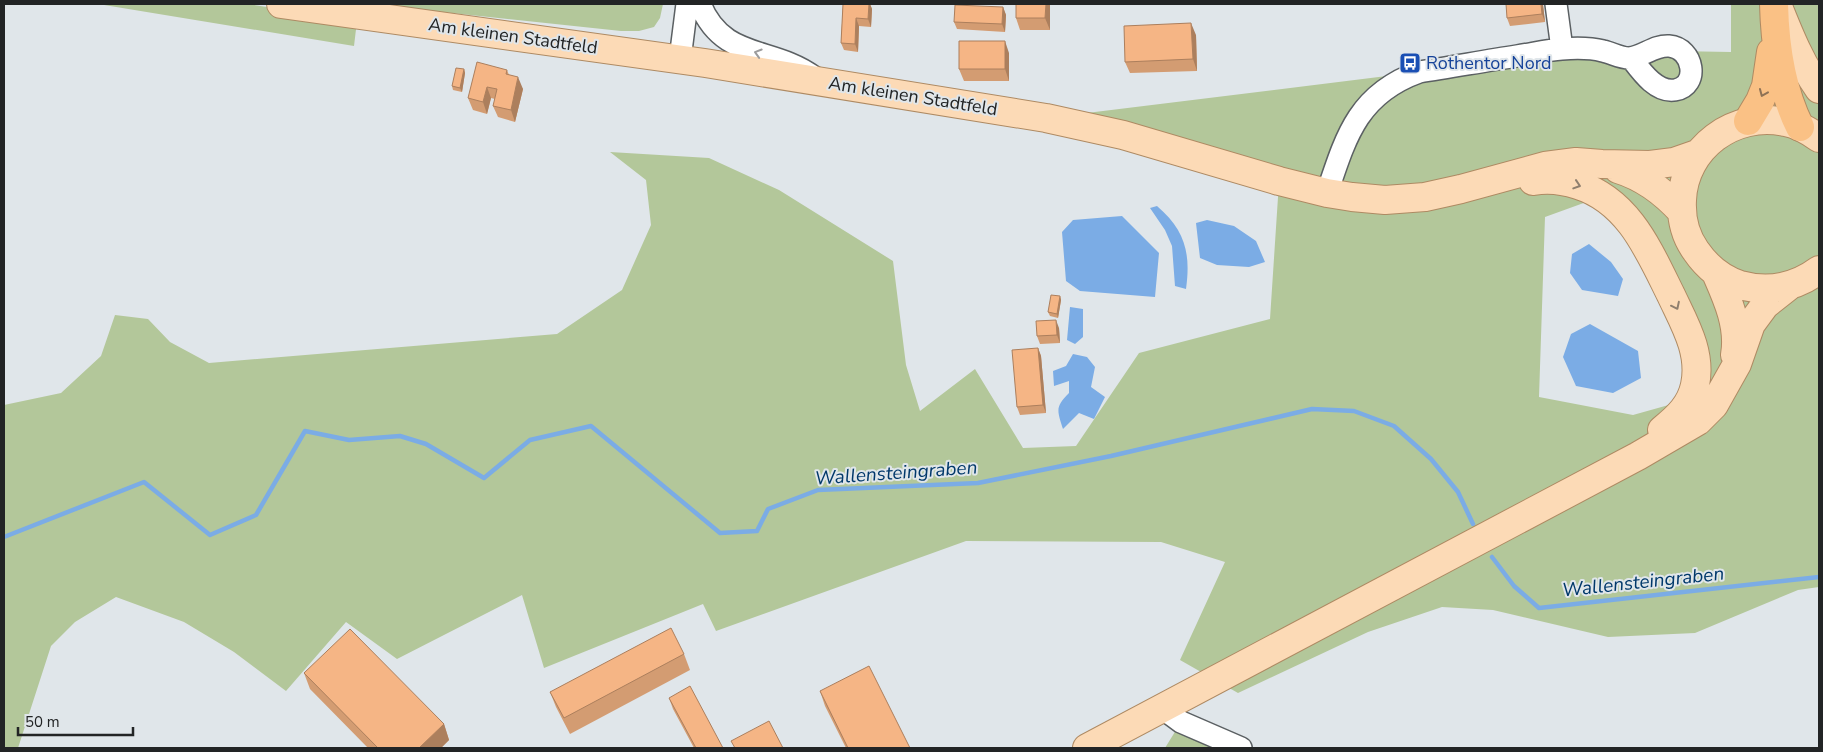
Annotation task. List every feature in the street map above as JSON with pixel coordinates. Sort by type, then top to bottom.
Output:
[{"type":"highway","points":[[1748,121],[1766,86],[1775,12]]},
{"type":"highway","points":[[1775,12],[1785,86],[1810,133]]},
{"type":"main road","name":"Am kleinen Stadtfeld","points":[[281,4],[680,59],[1046,118],[1123,136],[1327,193],[1385,200],[1425,197],[1545,166],[1576,162],[1602,164]]},
{"type":"main road","points":[[1775,12],[1802,64],[1819,89]]},
{"type":"main road","points":[[1810,133],[1787,122],[1767,119],[1748,121],[1728,128],[1697,154],[1687,172],[1682,192],[1682,212],[1685,230],[1692,246],[1703,261],[1732,282],[1751,288],[1770,289],[1788,286],[1808,278],[1819,270]]},
{"type":"main road","points":[[1602,164],[1650,165],[1674,162],[1697,154]]},
{"type":"main road","points":[[1602,164],[1647,182],[1666,195],[1682,212]]},
{"type":"main road","points":[[1461,189],[1470,193],[1486,193],[1537,180],[1566,181],[1603,196],[1625,215],[1641,236],[1690,336],[1695,350],[1697,369],[1695,387],[1685,409],[1680,416],[1650,439],[1638,456]]},
{"type":"main road","points":[[1716,272],[1734,322],[1736,352],[1729,378]]},
{"type":"main road","points":[[1087,748],[1638,456],[1698,420],[1714,405],[1737,364],[1751,324],[1765,305],[1788,286]]},
{"type":"street","points":[[680,59],[687,4]]},
{"type":"street","points":[[700,4],[715,31],[731,42],[745,49],[788,62],[805,70],[818,80]]},
{"type":"street","points":[[1556,4],[1562,48]]},
{"type":"street","points":[[1327,193],[1342,150],[1361,112],[1379,93],[1395,82],[1419,72],[1562,48],[1602,51],[1620,57],[1631,58]]},
{"type":"street","points":[[1162,708],[1181,722],[1241,748]]},
{"type":"green space","points":[[98,4],[248,4],[357,21],[354,46]]},
{"type":"green space","points":[[368,4],[663,4],[660,18],[654,27],[639,31],[621,31]]},
{"type":"green space","points":[[1731,4],[1819,4],[1819,587],[1798,590],[1695,633],[1608,637],[1493,610],[1442,607],[1368,632],[1238,693],[1180,660],[1225,562],[1161,542],[966,541],[716,631],[703,604],[544,668],[522,595],[397,659],[346,622],[286,691],[234,652],[184,622],[116,597],[75,622],[51,646],[18,748],[4,748],[4,405],[61,393],[101,356],[115,315],[148,319],[170,342],[209,363],[557,334],[622,290],[651,225],[646,180],[610,152],[709,158],[779,190],[893,261],[906,365],[920,411],[975,369],[1023,448],[1076,446],[1139,353],[1270,319],[1279,182],[1046,118],[1419,72],[1562,49],[1731,52]],"holes":[[[1603,196],[1695,350],[1690,399],[1633,415],[1539,397],[1545,217]]]},
{"type":"green space","points":[[1181,722],[1241,748],[1165,748]]},
{"type":"water","points":[[1157,206],[1174,224],[1184,243],[1188,264],[1186,289],[1175,286],[1172,246],[1165,230],[1150,208]]},
{"type":"water","points":[[1122,216],[1159,253],[1155,297],[1080,291],[1066,281],[1062,232],[1073,220]]},
{"type":"water","points":[[1207,220],[1234,226],[1256,241],[1265,262],[1249,267],[1217,265],[1200,258],[1196,223]]},
{"type":"water","points":[[1589,244],[1611,262],[1623,279],[1618,296],[1582,290],[1570,273],[1572,254]]},
{"type":"water","points":[[1070,307],[1083,309],[1083,337],[1075,344],[1067,340]]},
{"type":"water","points":[[1590,324],[1638,351],[1641,378],[1613,393],[1576,386],[1563,357],[1571,334]]},
{"type":"water","points":[[1073,354],[1087,357],[1095,367],[1091,387],[1105,397],[1094,419],[1079,413],[1063,429],[1058,409],[1069,393],[1069,381],[1054,386],[1053,371],[1066,366]]},
{"type":"building","points":[[843,4],[869,4],[868,19],[856,18],[855,44],[841,43]]},
{"type":"building","points":[[1016,4],[1046,4],[1045,18],[1016,18]]},
{"type":"building","points":[[1506,4],[1541,4],[1542,14],[1507,18]]},
{"type":"building","points":[[955,5],[1003,7],[1002,24],[954,22]]},
{"type":"building","points":[[1191,23],[1193,59],[1125,62],[1124,26]]},
{"type":"building","points":[[959,41],[1005,41],[1005,69],[959,69]]},
{"type":"building","points":[[477,62],[507,70],[506,74],[518,77],[511,110],[493,106],[497,89],[487,87],[483,102],[468,98]]},
{"type":"building","points":[[456,68],[464,69],[460,88],[452,86]]},
{"type":"building","points":[[1051,295],[1060,296],[1057,314],[1048,312]]},
{"type":"building","points":[[1056,320],[1057,335],[1037,336],[1036,321]]},
{"type":"building","points":[[1038,348],[1043,405],[1017,407],[1012,350]]},
{"type":"building","points":[[671,628],[684,654],[564,718],[550,692]]},
{"type":"building","points":[[350,629],[444,724],[419,748],[378,748],[304,673]]},
{"type":"building","points":[[869,666],[910,748],[848,748],[820,691]]},
{"type":"building","points":[[690,686],[723,748],[696,748],[669,698]]},
{"type":"building","points":[[769,721],[783,748],[735,748],[731,741]]},
{"type":"waterway","name":"Wallensteingraben","points":[[4,537],[144,482],[210,535],[256,515],[305,431],[349,440],[400,436],[426,444],[484,478],[530,440],[591,426],[720,533],[757,531],[768,509],[818,490],[978,483],[1111,456],[1312,409],[1354,411],[1394,426],[1431,459],[1458,492],[1473,524]]},
{"type":"waterway","name":"Wallensteingraben","points":[[1492,557],[1514,586],[1539,608],[1819,577]]},
{"type":"place","name":"Rothentor Nord","points":[[1410,63]]}]
